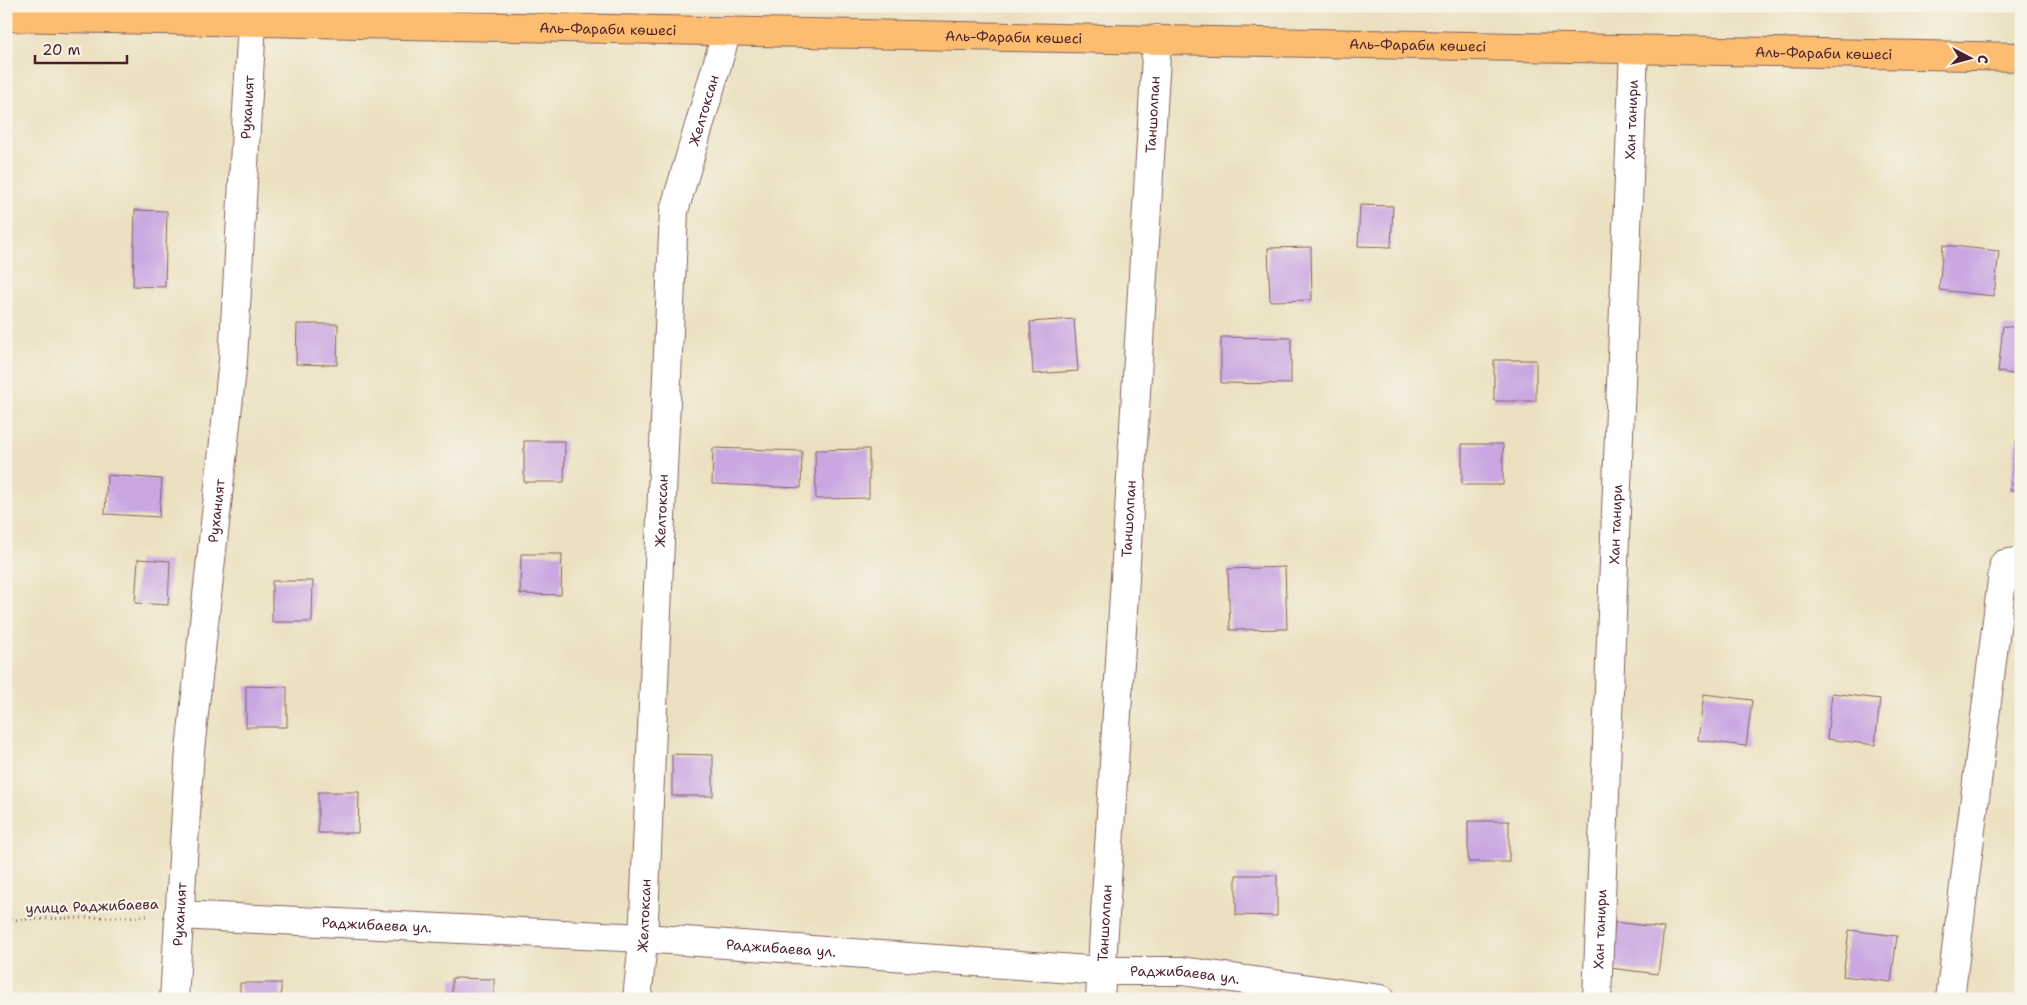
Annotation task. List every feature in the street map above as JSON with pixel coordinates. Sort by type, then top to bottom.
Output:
[{"type":"main road","name":"Аль-Фараби көшесі","points":[[6,17],[2021,56]]},
{"type":"street","name":"Руханият","points":[[174,999],[190,750],[233,360],[252,22]]},
{"type":"street","name":"Желтоксан","points":[[637,999],[643,938],[674,211],[728,31]]},
{"type":"street","name":"Таншолпан","points":[[1100,999],[1157,39]]},
{"type":"street","name":"Хан танири","points":[[1597,999],[1634,49]]},
{"type":"street","points":[[1950,999],[2004,564],[2021,561]]},
{"type":"street","name":"Раджибаева ул.","points":[[178,915],[643,938],[1102,971],[1182,971],[1381,999]]},
{"type":"path","name":"улица Раджибаева","points":[[6,920],[178,915]]},
{"type":"building","points":[[1360,205],[1393,206],[1391,247],[1358,246]]},
{"type":"building","points":[[135,210],[167,211],[165,287],[133,286]]},
{"type":"building","points":[[1943,245],[1999,251],[1994,296],[1939,290]]},
{"type":"building","points":[[1311,247],[1312,300],[1270,301],[1268,248]]},
{"type":"building","points":[[1074,319],[1078,371],[1033,374],[1030,322]]},
{"type":"building","points":[[297,324],[338,324],[337,365],[296,364]]},
{"type":"building","points":[[2003,326],[2021,328],[2021,375],[1998,372]]},
{"type":"building","points":[[1221,337],[1291,338],[1291,384],[1221,383]]},
{"type":"building","points":[[1494,360],[1536,360],[1536,401],[1494,401]]},
{"type":"building","points":[[2016,440],[2021,441],[2021,491],[2010,490]]},
{"type":"building","points":[[524,441],[565,441],[564,482],[524,482]]},
{"type":"building","points":[[1462,444],[1503,444],[1503,485],[1462,485]]},
{"type":"building","points":[[713,448],[802,451],[801,488],[712,484]]},
{"type":"building","points":[[869,449],[869,498],[816,499],[815,450]]},
{"type":"building","points":[[107,475],[162,479],[159,517],[105,514]]},
{"type":"building","points":[[521,554],[562,554],[561,595],[520,594]]},
{"type":"building","points":[[138,559],[170,561],[168,605],[135,603]]},
{"type":"building","points":[[1285,567],[1287,629],[1230,630],[1228,569]]},
{"type":"building","points":[[272,581],[313,581],[312,622],[272,622]]},
{"type":"building","points":[[246,686],[287,687],[287,727],[246,727]]},
{"type":"building","points":[[1832,693],[1880,699],[1875,745],[1827,739]]},
{"type":"building","points":[[1704,694],[1752,700],[1746,746],[1698,740]]},
{"type":"building","points":[[672,754],[713,755],[713,796],[672,796]]},
{"type":"building","points":[[318,792],[359,792],[358,833],[318,833]]},
{"type":"building","points":[[1468,821],[1509,821],[1509,862],[1468,862]]},
{"type":"building","points":[[1236,875],[1277,875],[1277,916],[1236,915]]},
{"type":"building","points":[[1615,922],[1664,928],[1658,974],[1610,968]]},
{"type":"building","points":[[1849,930],[1897,936],[1891,982],[1843,976]]},
{"type":"building","points":[[452,978],[494,979],[494,999],[452,999]]},
{"type":"building","points":[[240,983],[281,983],[281,999],[240,999]]}]
